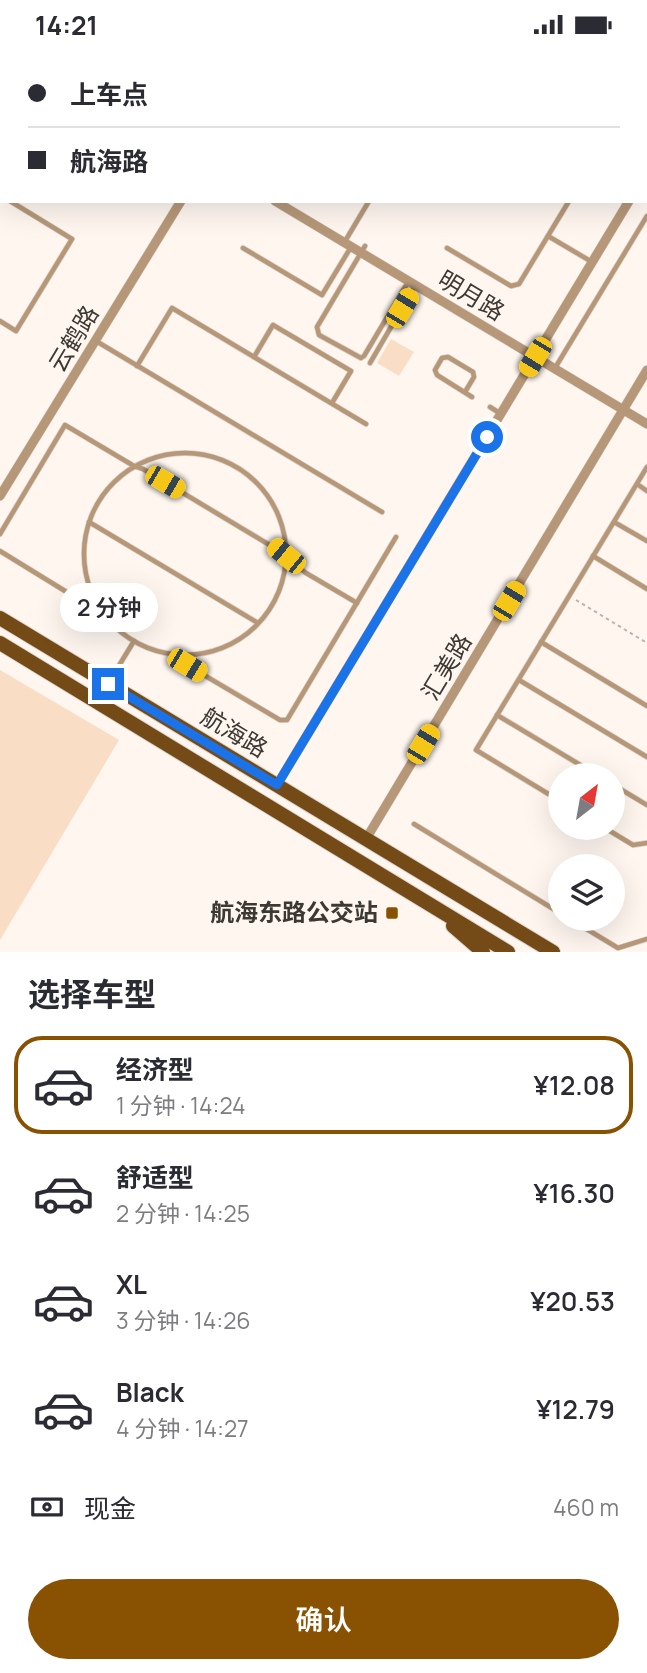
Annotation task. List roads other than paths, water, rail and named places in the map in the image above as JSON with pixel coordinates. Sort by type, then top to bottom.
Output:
[{"type":"main road","name":"航海路","points":[[0,618],[554,952]]},
{"type":"main road","name":"航海路","points":[[0,643],[508,952]]},
{"type":"main road","points":[[437,909],[461,935],[483,952]]},
{"type":"street","name":"云鹤路","points":[[0,496],[180,203]]},
{"type":"street","name":"明月路","points":[[278,203],[348,245],[363,250],[412,283],[647,424]]},
{"type":"street","points":[[277,785],[628,203]]},
{"type":"street","name":"汇美路","points":[[366,839],[647,370]]},
{"type":"lane","points":[[0,321],[16,331],[72,239],[13,203]]},
{"type":"lane","points":[[243,248],[322,295],[368,203]]},
{"type":"lane","points":[[447,248],[511,286],[519,284],[568,203]]},
{"type":"lane","points":[[555,369],[647,216]]},
{"type":"lane","points":[[548,236],[593,263]]},
{"type":"lane","points":[[363,250],[317,331],[319,335],[356,358],[364,356],[412,283]]},
{"type":"lane","points":[[370,363],[412,283]]},
{"type":"lane","points":[[137,366],[172,308],[366,423]]},
{"type":"lane","points":[[254,357],[273,325],[284,331],[351,371],[332,403]]},
{"type":"lane","points":[[95,341],[382,512]]},
{"type":"lane","points":[[465,392],[474,377],[473,372],[448,357],[442,358],[435,370],[437,375],[472,397]]},
{"type":"lane","points":[[490,407],[501,414]]},
{"type":"lane","points":[[0,534],[65,425],[273,547],[306,573],[357,603]]},
{"type":"lane","points":[[183,453],[218,458],[257,483],[271,502],[284,534],[286,556],[280,588],[258,623],[229,645],[182,655],[158,651],[134,641],[116,628],[100,609],[90,588],[84,564],[84,540],[89,522],[95,506],[109,486],[134,466],[160,456],[183,453]]},
{"type":"lane","points":[[548,794],[476,750],[647,467]]},
{"type":"lane","points":[[637,484],[647,491]]},
{"type":"lane","points":[[89,522],[258,623]]},
{"type":"lane","points":[[614,522],[647,541]]},
{"type":"lane","points":[[182,655],[187,665],[280,720],[287,720],[396,537]]},
{"type":"lane","points":[[0,551],[78,599],[100,609]]},
{"type":"lane","points":[[593,557],[647,589]]},
{"type":"lane","points":[[108,684],[134,641]]},
{"type":"lane","points":[[541,642],[647,706]]},
{"type":"lane","points":[[519,680],[647,757]]},
{"type":"lane","points":[[497,715],[577,763]]},
{"type":"lane","points":[[625,792],[647,805]]},
{"type":"lane","points":[[414,824],[548,906]]},
{"type":"lane","points":[[625,840],[633,845],[647,843]]},
{"type":"lane","points":[[590,931],[618,948],[647,939]]},
{"type":"place","name":"航海东路公交站","points":[[392,913]]}]
